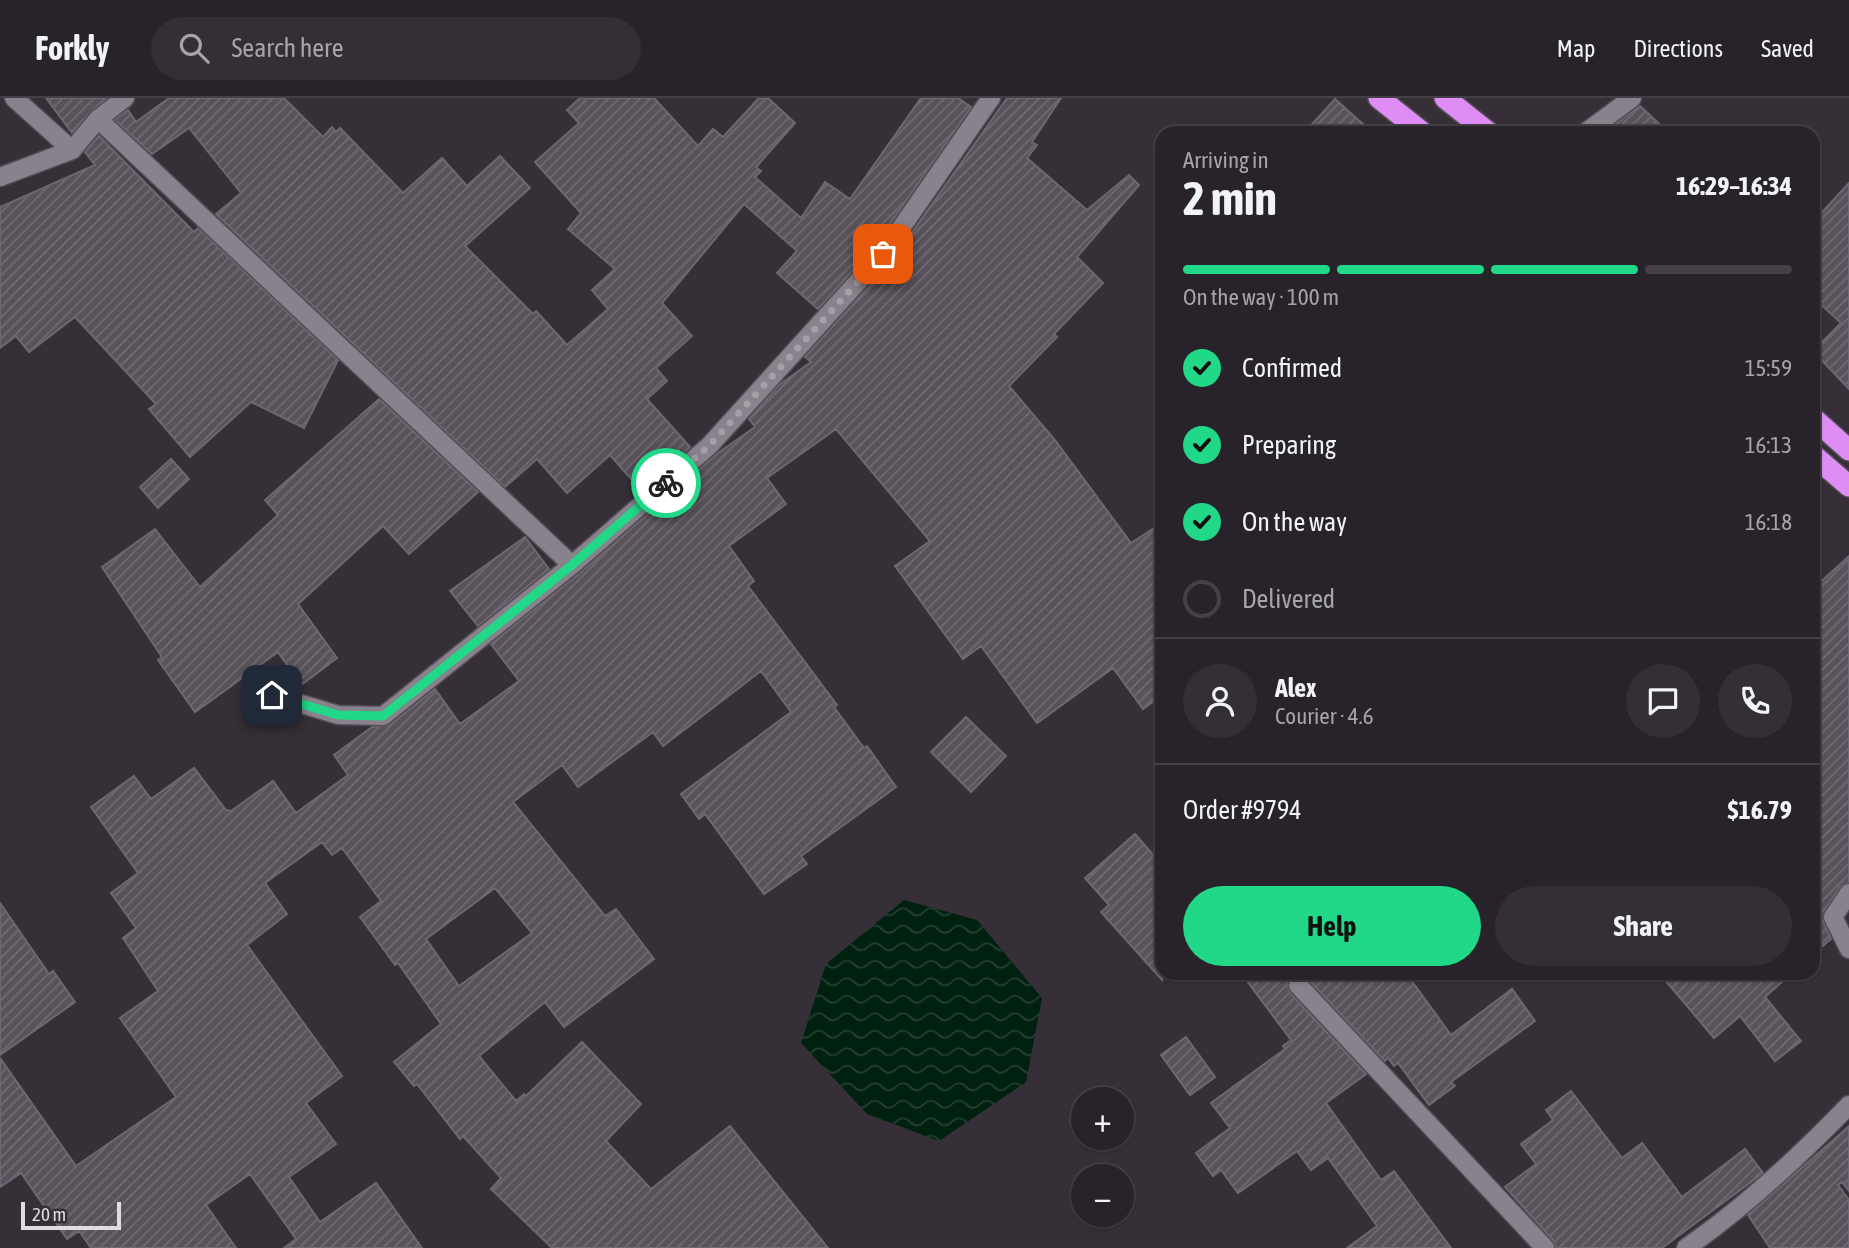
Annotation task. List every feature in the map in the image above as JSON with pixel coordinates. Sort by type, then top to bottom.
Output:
[{"type":"highway","points":[[1379,98],[1414,126]]},
{"type":"highway","points":[[1445,98],[1480,126]]},
{"type":"highway","points":[[1820,424],[1849,450]]},
{"type":"highway","points":[[1820,461],[1849,486]]},
{"type":"street","points":[[14,98],[72,150]]},
{"type":"street","points":[[0,177],[72,150],[98,119],[125,98]]},
{"type":"street","points":[[272,695],[338,715],[383,716],[572,565],[709,446],[788,362],[883,254],[991,98]]},
{"type":"street","points":[[1594,126],[1632,98]]},
{"type":"street","points":[[98,119],[572,565]]},
{"type":"street","points":[[1849,893],[1833,917],[1849,949]]},
{"type":"street","points":[[1298,985],[1545,1248]]},
{"type":"street","points":[[1686,1248],[1723,1222],[1820,1135],[1849,1105]]},
{"type":"water","points":[[904,900],[977,920],[1042,998],[1026,1082],[939,1141],[867,1114],[801,1043],[826,964]]},
{"type":"building","points":[[46,98],[106,98],[72,133]]},
{"type":"building","points":[[169,98],[284,98],[323,137],[332,127],[336,132],[340,128],[403,193],[442,158],[467,186],[500,156],[530,188],[465,246],[533,314],[536,311],[567,345],[608,309],[592,290],[615,269],[568,229],[581,213],[535,162],[579,123],[567,110],[580,98],[654,98],[698,146],[713,129],[723,137],[759,98],[768,98],[795,123],[756,167],[761,171],[755,177],[801,218],[825,182],[850,199],[921,98],[958,98],[971,107],[874,247],[818,309],[777,273],[797,251],[744,204],[662,303],[692,336],[656,368],[667,381],[647,399],[690,447],[641,490],[610,455],[567,493],[537,459],[505,487],[216,214],[241,193],[189,128],[152,154],[115,120],[128,110],[136,122]]},
{"type":"building","points":[[1007,98],[1061,98],[1032,142],[1037,145],[1027,158],[1087,210],[1129,175],[1139,185],[1077,257],[1103,283],[1054,334],[1057,337],[1009,386],[1055,440],[1131,543],[1155,528],[1155,700],[1143,709],[1113,668],[1037,723],[981,646],[963,659],[895,566],[930,541],[836,429],[767,478],[786,504],[729,546],[754,581],[748,586],[837,705],[834,707],[864,748],[867,746],[896,787],[801,856],[807,864],[764,894],[705,814],[699,819],[681,794],[791,712],[761,671],[663,746],[653,732],[578,787],[562,765],[513,802],[605,916],[616,909],[654,959],[564,1027],[545,1002],[479,1056],[516,1101],[524,1094],[526,1096],[582,1042],[641,1104],[606,1141],[651,1189],[730,1126],[828,1248],[552,1248],[491,1189],[501,1178],[463,1136],[460,1139],[417,1084],[414,1086],[394,1062],[441,1024],[398,963],[395,965],[360,917],[381,901],[342,848],[332,855],[322,842],[265,883],[287,914],[247,945],[342,1076],[306,1103],[336,1144],[289,1177],[320,1222],[376,1183],[422,1248],[284,1248],[296,1239],[250,1174],[206,1205],[236,1248],[91,1248],[79,1231],[67,1239],[21,1173],[0,1187],[0,1058],[76,1166],[176,1097],[120,1018],[158,991],[123,938],[136,928],[111,893],[138,873],[91,807],[134,776],[151,799],[194,768],[226,810],[231,811],[273,781],[296,813],[348,775],[334,755],[372,727],[390,725],[435,689],[460,724],[519,681],[491,644],[579,574],[718,453],[755,427],[749,419],[779,385],[811,362],[805,357],[892,261]],"holes":[[[495,888],[532,933],[459,986],[426,939]]]},
{"type":"building","points":[[1335,99],[1365,126],[1310,126]]},
{"type":"building","points":[[1640,106],[1661,126],[1613,126]]},
{"type":"building","points":[[99,136],[194,232],[198,228],[338,360],[304,428],[251,402],[190,457],[149,409],[156,404],[75,317],[29,352],[16,336],[0,348],[0,207],[95,165],[85,152]]},
{"type":"building","points":[[1849,183],[1849,389],[1820,358],[1820,344],[1841,323],[1820,304],[1820,214]]},
{"type":"building","points":[[379,399],[478,492],[409,554],[383,526],[298,604],[337,658],[301,685],[278,652],[195,712],[158,660],[162,657],[102,567],[155,529],[200,587],[278,515],[265,500]]},
{"type":"building","points":[[171,459],[189,479],[158,508],[140,487]]},
{"type":"building","points":[[525,537],[549,569],[478,626],[450,591]]},
{"type":"building","points":[[1849,556],[1849,882],[1840,887],[1824,911],[1823,921],[1831,939],[1820,948],[1820,583]]},
{"type":"building","points":[[966,717],[1006,756],[971,792],[931,752]]},
{"type":"building","points":[[1135,834],[1155,857],[1155,972],[1101,912],[1109,905],[1085,878]]},
{"type":"building","points":[[0,903],[49,974],[53,971],[75,1002],[0,1055]]},
{"type":"building","points":[[1246,980],[1289,980],[1287,982],[1290,993],[1366,1074],[1326,1103],[1381,1180],[1394,1171],[1451,1248],[1347,1248],[1377,1226],[1328,1158],[1311,1170],[1297,1151],[1238,1193],[1221,1170],[1213,1176],[1196,1153],[1230,1128],[1211,1103],[1285,1049],[1283,1046],[1291,1040]]},
{"type":"building","points":[[1309,980],[1411,980],[1451,1035],[1512,989],[1535,1021],[1451,1082],[1455,1086],[1429,1105],[1398,1063],[1394,1066],[1388,1058],[1385,1061]]},
{"type":"building","points":[[1665,980],[1784,980],[1765,997],[1801,1041],[1775,1061],[1740,1016],[1714,1038]]},
{"type":"building","points":[[1186,1037],[1215,1077],[1190,1095],[1161,1055]]},
{"type":"building","points":[[1571,1091],[1622,1158],[1642,1143],[1682,1197],[1745,1149],[1763,1173],[1662,1248],[1556,1248],[1553,1240],[1505,1187],[1536,1164],[1521,1144],[1553,1120],[1546,1110]]},
{"type":"building","points":[[1849,1126],[1849,1191],[1842,1182],[1838,1185],[1849,1200],[1849,1248],[1770,1248],[1748,1215]]},
{"type":"way so far","points":[[666,483],[709,446],[788,362],[883,254]]},
{"type":"route","points":[[272,695],[338,715],[383,716],[572,565],[666,483]]}]
